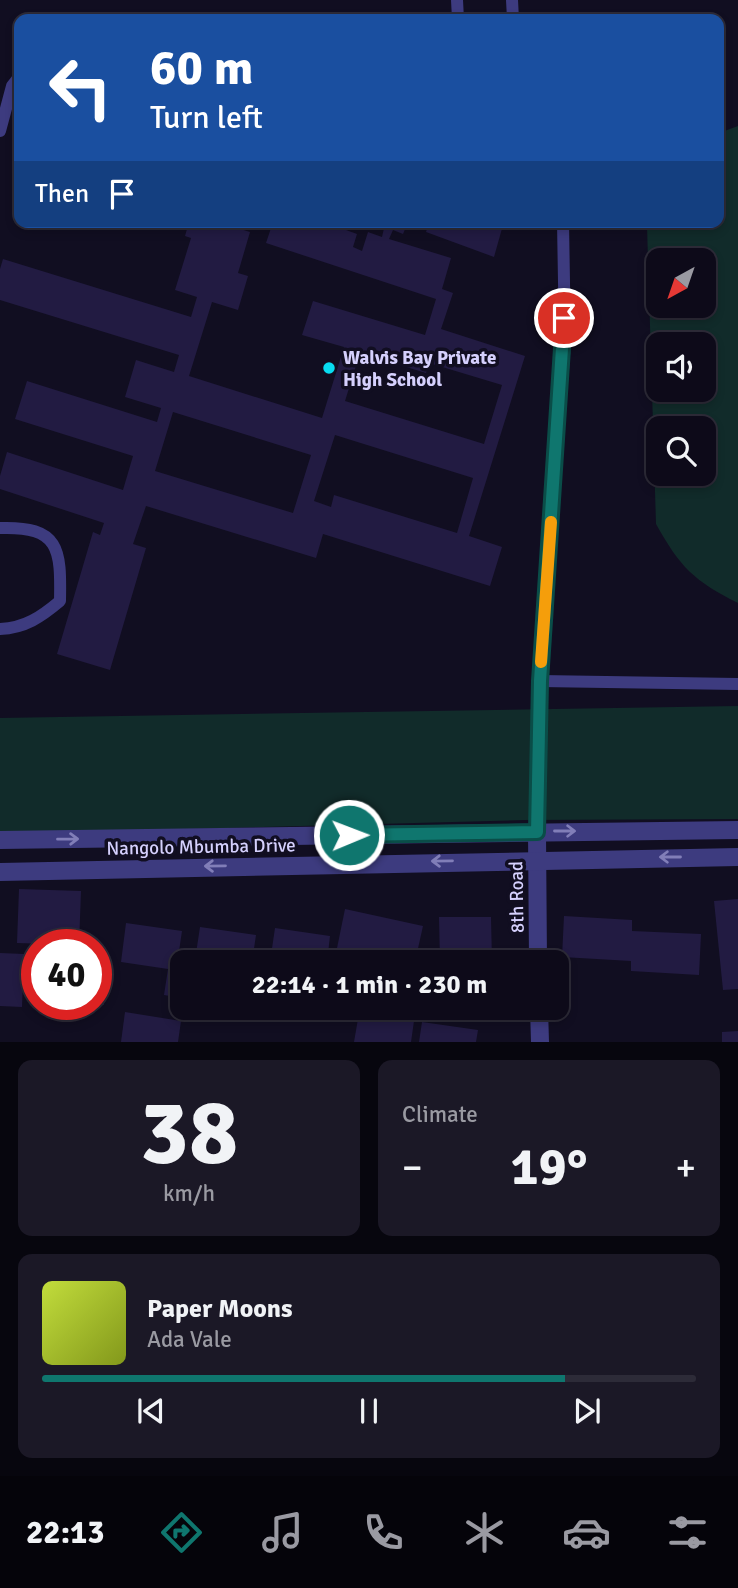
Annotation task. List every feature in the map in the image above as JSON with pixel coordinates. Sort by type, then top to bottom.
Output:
[{"type":"street","name":"Nangolo Mbumba Drive","points":[[0,840],[738,830]]},
{"type":"street","name":"8th Road","points":[[537,832],[538,950]]},
{"type":"street","name":"Nangolo Mbumba Drive","points":[[0,872],[536,859],[738,857]]},
{"type":"street","points":[[539,1020],[540,1042]]},
{"type":"lane","points":[[0,131],[14,84]]},
{"type":"lane","points":[[537,832],[540,681],[565,342],[563,228]]},
{"type":"lane","points":[[0,528],[27,527],[50,537],[61,558],[60,601],[40,619],[13,628],[0,629]]},
{"type":"lane","points":[[540,681],[738,684]]},
{"type":"green space","points":[[738,126],[738,603],[699,580],[673,551],[656,524],[655,486],[716,486],[716,416],[653,416],[652,402],[716,402],[716,332],[650,332],[650,318],[716,318],[716,248],[648,248],[647,228],[724,228],[724,131]]},
{"type":"green space","points":[[738,706],[738,819],[525,820],[0,834],[0,718]]},
{"type":"building","points":[[187,228],[237,228],[250,232],[238,273],[248,276],[238,310],[212,302],[189,376],[322,418],[344,347],[302,335],[313,301],[425,335],[436,299],[266,243],[271,228],[340,228],[357,234],[353,247],[362,251],[368,232],[382,237],[384,228],[406,228],[403,234],[393,230],[389,239],[451,258],[442,289],[453,293],[441,329],[525,356],[469,536],[502,547],[490,586],[323,534],[316,558],[146,506],[133,544],[146,548],[110,670],[57,654],[93,532],[100,535],[104,523],[0,489],[0,476],[7,452],[123,490],[133,456],[15,419],[27,381],[157,422],[161,408],[125,397],[136,360],[174,372],[179,355],[0,300],[0,269],[3,259],[191,317],[197,297],[175,290],[191,238],[185,236]],"holes":[[[360,353],[426,373],[429,363],[502,385],[484,444],[345,401]],[[173,412],[311,455],[293,513],[155,471]],[[335,435],[473,478],[457,533],[334,495],[331,507],[314,501]]]},
{"type":"building","points":[[427,228],[502,228],[494,257],[426,232]]},
{"type":"building","points":[[19,889],[81,891],[80,929],[21,929],[21,943],[17,943]]},
{"type":"building","points":[[738,899],[738,989],[723,990],[714,901]]},
{"type":"building","points":[[345,909],[423,926],[418,950],[337,950]]},
{"type":"building","points":[[564,916],[632,920],[632,931],[701,934],[699,975],[631,971],[631,961],[569,957],[569,950],[562,950]]},
{"type":"building","points":[[439,917],[491,917],[492,950],[440,950]]},
{"type":"building","points":[[126,923],[182,931],[179,950],[170,950],[170,996],[164,995],[168,969],[121,962]]},
{"type":"building","points":[[200,927],[256,935],[254,950],[197,950]]},
{"type":"building","points":[[275,928],[330,936],[328,950],[272,950]]},
{"type":"building","points":[[0,953],[21,954],[21,1007],[0,1006]]},
{"type":"building","points":[[125,1012],[181,1021],[178,1042],[121,1042]]},
{"type":"building","points":[[358,1020],[414,1021],[411,1042],[354,1042]]},
{"type":"building","points":[[422,1022],[478,1030],[476,1042],[419,1042]]},
{"type":"building","points":[[738,1031],[738,1042],[722,1042],[722,1032]]},
{"type":"slow traffic","points":[[541,662],[551,522]]},
{"type":"place","name":"Walvis Bay Private High School","points":[[329,368]]},
{"type":"route","points":[[349,835],[537,832],[540,681],[565,342],[564,318]]}]
